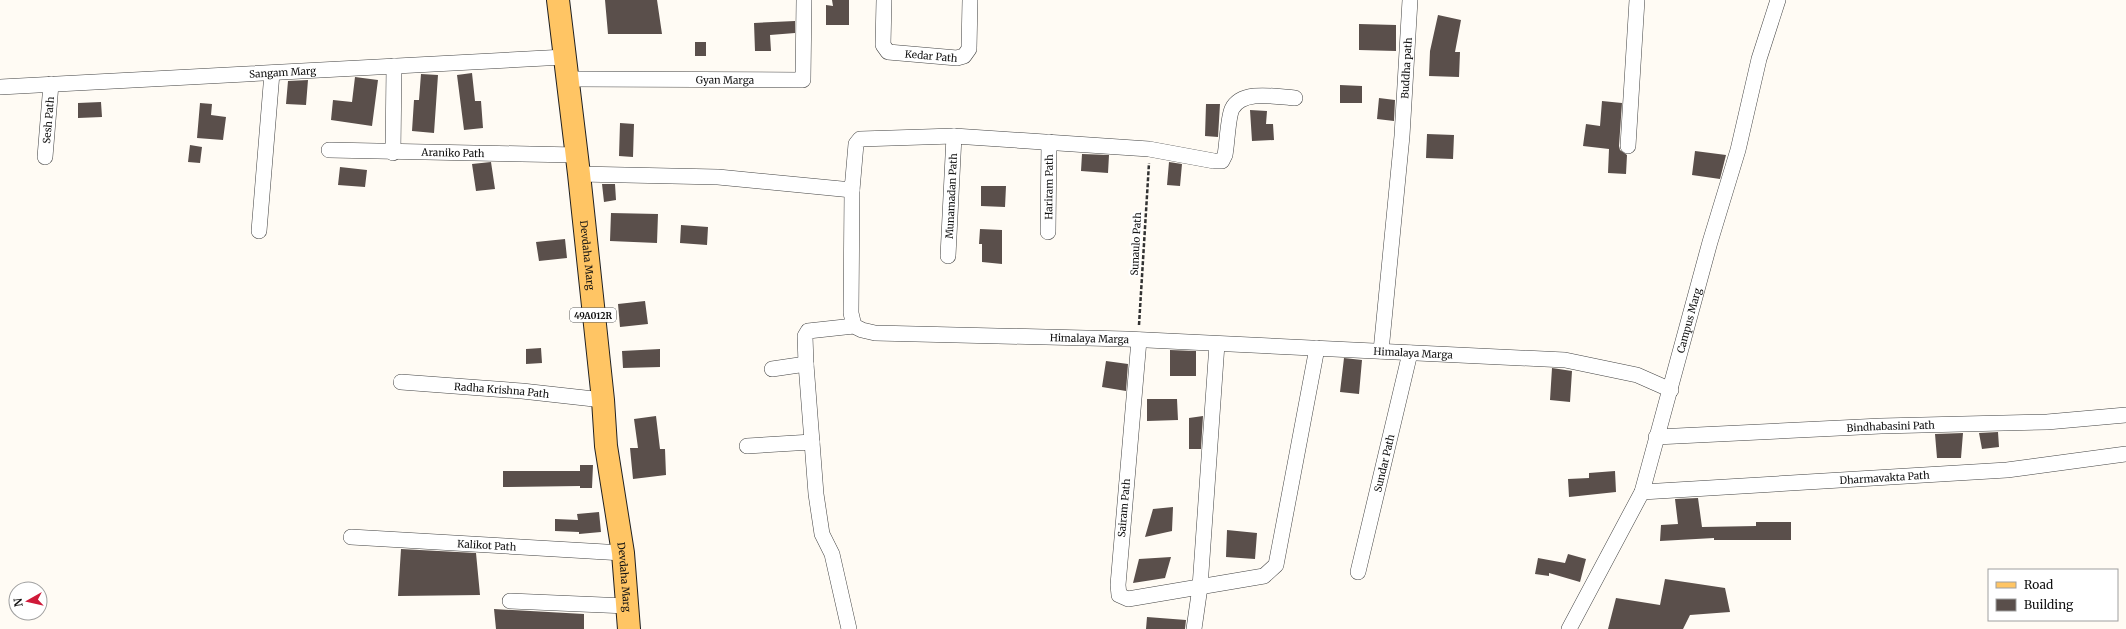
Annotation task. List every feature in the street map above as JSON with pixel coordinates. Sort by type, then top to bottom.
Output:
[{"type":"main road","name":"Devdaha Marg","points":[[558,0],[578,164],[603,400],[606,446],[623,553],[629,629]]},
{"type":"street","name":"Gyan Marga","points":[[568,79],[803,80],[804,0]]},
{"type":"street","name":"Kedar Path","points":[[884,0],[883,45],[888,52],[957,58],[964,56],[968,49],[970,0]]},
{"type":"street","name":"Buddha path","points":[[1381,351],[1402,136],[1410,0]]},
{"type":"street","points":[[1628,146],[1637,0]]},
{"type":"street","name":"Campus Marg","points":[[1572,628],[1642,492],[1656,437],[1671,390],[1708,249],[1738,150],[1759,59],[1778,0]]},
{"type":"street","name":"Sangam Marg","points":[[0,87],[564,57]]},
{"type":"street","points":[[393,152],[394,66]]},
{"type":"street","points":[[259,231],[272,73]]},
{"type":"street","name":"Sesh Path","points":[[45,157],[51,84]]},
{"type":"street","points":[[854,326],[851,313],[852,190],[856,144],[860,138],[954,136],[1049,142],[1149,149],[1214,161],[1222,160],[1225,155],[1232,109],[1242,98],[1252,96],[1295,98]]},
{"type":"street","name":"Munamadan Path","points":[[948,256],[954,136]]},
{"type":"street","name":"Hariram Path","points":[[1048,232],[1049,142]]},
{"type":"street","name":"Araniko Path","points":[[329,150],[393,152],[578,164],[852,190]]},
{"type":"street","name":"Himalaya Marga","points":[[849,629],[832,554],[822,534],[816,494],[806,364],[805,336],[808,331],[854,326],[862,330],[875,333],[1138,340],[1565,360],[1637,375],[1671,390]]},
{"type":"street","name":"Sairam Path","points":[[1138,340],[1118,586],[1120,595],[1128,599],[1264,576],[1276,565],[1317,348]]},
{"type":"street","points":[[1194,629],[1200,587],[1217,344]]},
{"type":"street","name":"Sundar Path","points":[[1358,572],[1410,353]]},
{"type":"street","points":[[772,368],[806,364]]},
{"type":"street","name":"Radha Krishna Path","points":[[401,382],[522,391],[603,400]]},
{"type":"street","name":"Bindhabasini Path","points":[[1656,437],[1881,426],[2047,422],[2126,415]]},
{"type":"street","points":[[747,446],[812,442]]},
{"type":"street","name":"Dharmavakta Path","points":[[1642,492],[2007,470],[2126,454]]},
{"type":"street","name":"Kalikot Path","points":[[351,537],[623,553]]},
{"type":"street","points":[[510,601],[627,606]]},
{"type":"path","name":"Sunaulo Path","points":[[1138,340],[1149,149]]},
{"type":"building","points":[[605,0],[657,0],[662,34],[608,34]]},
{"type":"building","points":[[832,0],[849,0],[849,25],[826,25],[826,5],[833,6]]},
{"type":"building","points":[[1438,15],[1461,20],[1455,52],[1460,52],[1459,77],[1429,76],[1430,51]]},
{"type":"building","points":[[795,21],[795,33],[770,35],[771,51],[755,51],[754,23]]},
{"type":"building","points":[[1359,24],[1396,25],[1396,51],[1359,50]]},
{"type":"building","points":[[695,42],[706,42],[706,56],[695,56]]},
{"type":"building","points":[[472,73],[475,101],[481,101],[483,128],[464,130],[457,75]]},
{"type":"building","points":[[421,74],[438,75],[434,133],[412,131],[414,100],[419,100]]},
{"type":"building","points":[[355,77],[378,80],[372,126],[331,120],[333,100],[352,102]]},
{"type":"building","points":[[308,80],[306,105],[286,104],[288,81]]},
{"type":"building","points":[[1340,85],[1362,86],[1362,103],[1340,103]]},
{"type":"building","points":[[1379,98],[1395,100],[1394,121],[1377,119]]},
{"type":"building","points":[[1602,101],[1622,103],[1619,146],[1620,150],[1627,155],[1626,174],[1608,173],[1609,149],[1583,146],[1586,124],[1600,126]]},
{"type":"building","points":[[101,102],[102,117],[78,118],[78,103]]},
{"type":"building","points":[[200,103],[212,104],[211,115],[226,117],[223,140],[197,138]]},
{"type":"building","points":[[1206,104],[1220,104],[1218,137],[1205,136]]},
{"type":"building","points":[[1250,110],[1267,111],[1266,124],[1273,124],[1274,140],[1252,141]]},
{"type":"building","points":[[620,123],[634,124],[633,157],[619,156]]},
{"type":"building","points":[[1427,134],[1454,135],[1453,159],[1426,158]]},
{"type":"building","points":[[190,145],[202,147],[200,163],[188,162]]},
{"type":"building","points":[[1695,151],[1726,155],[1720,179],[1692,175]]},
{"type":"building","points":[[1082,154],[1109,155],[1108,173],[1081,171]]},
{"type":"building","points":[[491,162],[495,189],[476,191],[472,164]]},
{"type":"building","points":[[1169,162],[1182,164],[1180,186],[1167,185]]},
{"type":"building","points":[[340,167],[367,170],[365,187],[338,185]]},
{"type":"building","points":[[602,184],[615,184],[616,200],[604,202]]},
{"type":"building","points":[[981,186],[1006,186],[1005,207],[981,206]]},
{"type":"building","points":[[611,213],[658,214],[657,243],[610,241]]},
{"type":"building","points":[[681,225],[708,227],[707,245],[680,243]]},
{"type":"building","points":[[980,229],[1002,230],[1002,264],[982,262],[982,244],[979,244]]},
{"type":"building","points":[[565,239],[567,258],[539,261],[536,242]]},
{"type":"building","points":[[645,301],[648,324],[620,327],[618,304]]},
{"type":"building","points":[[541,348],[542,363],[526,364],[526,349]]},
{"type":"building","points":[[660,349],[660,367],[623,368],[622,351]]},
{"type":"building","points":[[1170,350],[1196,351],[1196,376],[1170,376]]},
{"type":"building","points":[[1344,358],[1362,360],[1359,394],[1340,392]]},
{"type":"building","points":[[1106,361],[1128,364],[1126,391],[1102,387]]},
{"type":"building","points":[[1552,368],[1572,371],[1570,402],[1550,400]]},
{"type":"building","points":[[1147,399],[1177,399],[1178,420],[1147,421]]},
{"type":"building","points":[[656,416],[660,449],[665,449],[666,475],[633,479],[630,448],[638,448],[634,419]]},
{"type":"building","points":[[1203,416],[1201,449],[1189,449],[1189,418]]},
{"type":"building","points":[[1998,432],[1999,447],[1982,449],[1979,433]]},
{"type":"building","points":[[1963,433],[1961,458],[1937,458],[1935,434]]},
{"type":"building","points":[[580,465],[593,465],[592,488],[580,488],[580,486],[503,487],[503,471],[580,471]]},
{"type":"building","points":[[1615,471],[1616,492],[1569,497],[1568,479],[1589,478],[1589,473]]},
{"type":"building","points":[[1698,498],[1702,527],[1756,526],[1756,522],[1791,522],[1791,540],[1714,540],[1714,538],[1660,541],[1661,525],[1678,524],[1675,499]]},
{"type":"building","points":[[1173,507],[1172,531],[1145,537],[1153,509]]},
{"type":"building","points":[[599,512],[601,532],[579,534],[579,532],[555,531],[555,519],[578,520],[577,514]]},
{"type":"building","points":[[1227,530],[1257,533],[1255,559],[1226,557]]},
{"type":"building","points":[[401,549],[476,553],[480,595],[398,596]]},
{"type":"building","points":[[1568,554],[1586,559],[1580,582],[1549,573],[1549,576],[1535,574],[1538,558],[1565,563]]},
{"type":"building","points":[[1171,557],[1165,578],[1133,583],[1139,559]]},
{"type":"building","points":[[1665,579],[1725,588],[1730,612],[1690,615],[1683,629],[1608,629],[1616,598],[1660,605]]},
{"type":"building","points":[[494,609],[584,614],[584,629],[496,629]]},
{"type":"building","points":[[1147,617],[1186,620],[1185,629],[1146,629]]}]
